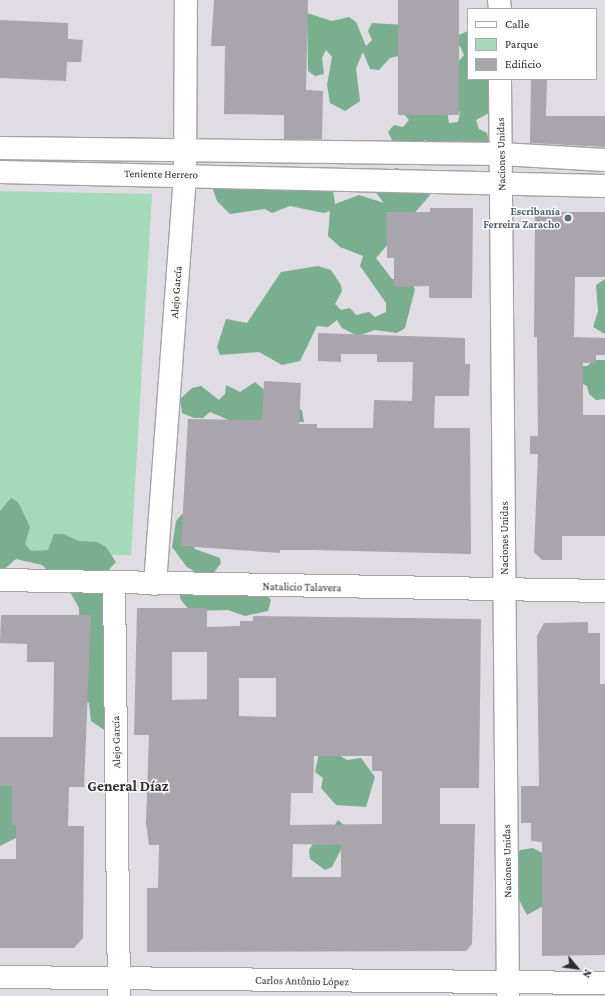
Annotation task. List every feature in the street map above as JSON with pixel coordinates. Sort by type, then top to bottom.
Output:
[{"type":"street","name":"Alejo García","points":[[155,584],[185,174],[186,0]]},
{"type":"street","name":"Naciones Unidas","points":[[500,80],[508,990]]},
{"type":"street","points":[[0,148],[501,154],[605,160]]},
{"type":"street","points":[[322,152],[322,178]]},
{"type":"street","name":"Teniente Herrero","points":[[0,172],[185,174],[605,186]]},
{"type":"street","name":"Natalicio Talavera","points":[[0,580],[605,591]]},
{"type":"street","name":"Alejo García","points":[[114,583],[119,988]]},
{"type":"street","name":"Carlos Antônio López","points":[[0,977],[119,988],[508,990],[605,983]]},
{"type":"green space","points":[[307,13],[332,21],[349,17],[356,22],[366,46],[372,40],[368,31],[372,23],[453,28],[459,35],[467,31],[467,80],[497,80],[491,112],[476,120],[479,129],[487,133],[489,142],[478,156],[438,149],[425,140],[411,151],[396,148],[388,132],[394,125],[403,127],[409,120],[403,113],[446,105],[449,123],[458,122],[460,112],[453,107],[458,62],[464,55],[460,46],[452,44],[390,58],[379,70],[370,69],[363,52],[356,68],[360,101],[345,111],[330,103],[327,85],[332,57],[326,50],[322,58],[324,74],[315,76],[308,71]]},
{"type":"green space","points":[[397,168],[421,178],[430,195],[376,258],[392,279],[410,281],[415,289],[405,328],[397,333],[375,330],[358,336],[342,328],[337,320],[328,327],[317,326],[300,361],[282,365],[259,352],[220,355],[217,347],[226,319],[247,323],[281,272],[318,266],[331,270],[341,285],[342,291],[335,304],[341,310],[350,308],[356,315],[369,312],[375,317],[386,312],[386,303],[360,266],[363,256],[340,247],[328,236],[330,211],[324,213],[290,206],[272,213],[265,209],[230,214],[217,201],[211,184],[333,190],[335,204],[359,195],[384,203],[374,190],[388,170]]},
{"type":"green space","points":[[0,191],[152,194],[131,555],[0,554]]},
{"type":"green space","points":[[605,279],[605,334],[593,327],[598,311],[596,285]]},
{"type":"green space","points":[[594,360],[605,360],[605,399],[596,400],[589,394],[587,386],[571,378],[579,366],[587,366]]},
{"type":"green space","points":[[255,382],[268,393],[302,410],[304,422],[231,421],[210,412],[203,418],[194,418],[182,413],[180,399],[192,388],[201,386],[219,400],[225,394],[226,385],[240,392]]},
{"type":"green space","points":[[11,498],[18,502],[30,527],[25,544],[31,551],[48,550],[54,534],[63,534],[79,541],[97,542],[106,547],[116,562],[103,576],[109,589],[106,731],[91,721],[89,703],[82,699],[79,608],[70,592],[42,565],[16,559],[0,573],[0,511]]},
{"type":"green space","points":[[182,514],[190,519],[195,549],[220,558],[221,563],[213,574],[199,574],[187,567],[172,547],[176,521]]},
{"type":"green space","points":[[247,586],[262,589],[271,600],[268,611],[245,616],[228,610],[190,611],[181,600],[178,590],[237,596]]},
{"type":"green space","points":[[321,744],[347,760],[361,758],[375,777],[366,807],[336,805],[321,788],[323,778],[315,772]]},
{"type":"green space","points":[[0,782],[13,782],[22,835],[0,846]]},
{"type":"green space","points":[[338,820],[348,829],[345,842],[332,867],[325,870],[310,859],[309,850],[316,839],[331,831]]},
{"type":"green space","points":[[533,848],[544,854],[543,906],[527,915],[517,896],[511,866],[520,850]]},
{"type":"building","points":[[214,0],[308,0],[306,90],[323,91],[322,139],[284,139],[284,115],[224,114],[225,46],[211,46]]},
{"type":"building","points":[[398,0],[459,0],[459,115],[398,115]]},
{"type":"building","points":[[0,20],[68,23],[68,39],[83,40],[81,62],[67,62],[66,81],[0,78]]},
{"type":"building","points":[[531,80],[547,80],[546,116],[605,116],[605,147],[530,143]]},
{"type":"building","points":[[430,208],[473,208],[472,298],[429,298],[429,286],[394,287],[394,258],[387,258],[387,212],[430,212]]},
{"type":"building","points":[[535,212],[605,212],[605,277],[575,277],[574,337],[605,338],[605,355],[596,355],[596,363],[583,363],[583,415],[605,415],[605,536],[562,536],[562,560],[542,560],[534,552],[538,454],[530,454],[530,436],[538,436],[537,337],[534,337]]},
{"type":"building","points":[[318,333],[465,338],[465,364],[470,364],[469,396],[435,396],[434,428],[470,428],[471,554],[315,550],[280,550],[280,553],[181,546],[188,419],[262,420],[264,381],[301,383],[299,424],[317,424],[317,428],[373,428],[374,400],[412,401],[413,362],[377,362],[377,354],[341,354],[341,362],[318,361]]},
{"type":"building","points":[[137,608],[207,608],[207,627],[240,626],[240,621],[253,621],[253,616],[481,619],[479,788],[440,788],[440,824],[475,824],[472,944],[466,951],[147,952],[147,888],[158,888],[159,845],[149,845],[146,823],[149,735],[134,735]],"holes":[[[172,652],[207,652],[207,699],[172,700]],[[239,678],[276,678],[276,717],[239,716]],[[314,756],[372,756],[372,771],[382,771],[382,824],[290,825],[291,793],[313,793]],[[293,844],[341,845],[341,877],[292,877]]]},
{"type":"building","points":[[1,615],[91,615],[84,787],[69,787],[68,826],[84,826],[83,938],[74,948],[0,948],[0,859],[16,859],[16,825],[12,825],[12,786],[0,786],[0,737],[53,737],[54,662],[27,662],[27,644],[0,643]]},
{"type":"building","points":[[588,622],[588,633],[600,633],[600,684],[605,684],[605,955],[542,956],[542,842],[531,841],[531,823],[521,823],[521,786],[539,786],[537,636],[544,623]]},
{"type":"place","name":"Escribanía Ferreira Zaracho","points":[[568,218]]},
{"type":"district","name":"General Díaz","points":[[128,787]]}]
